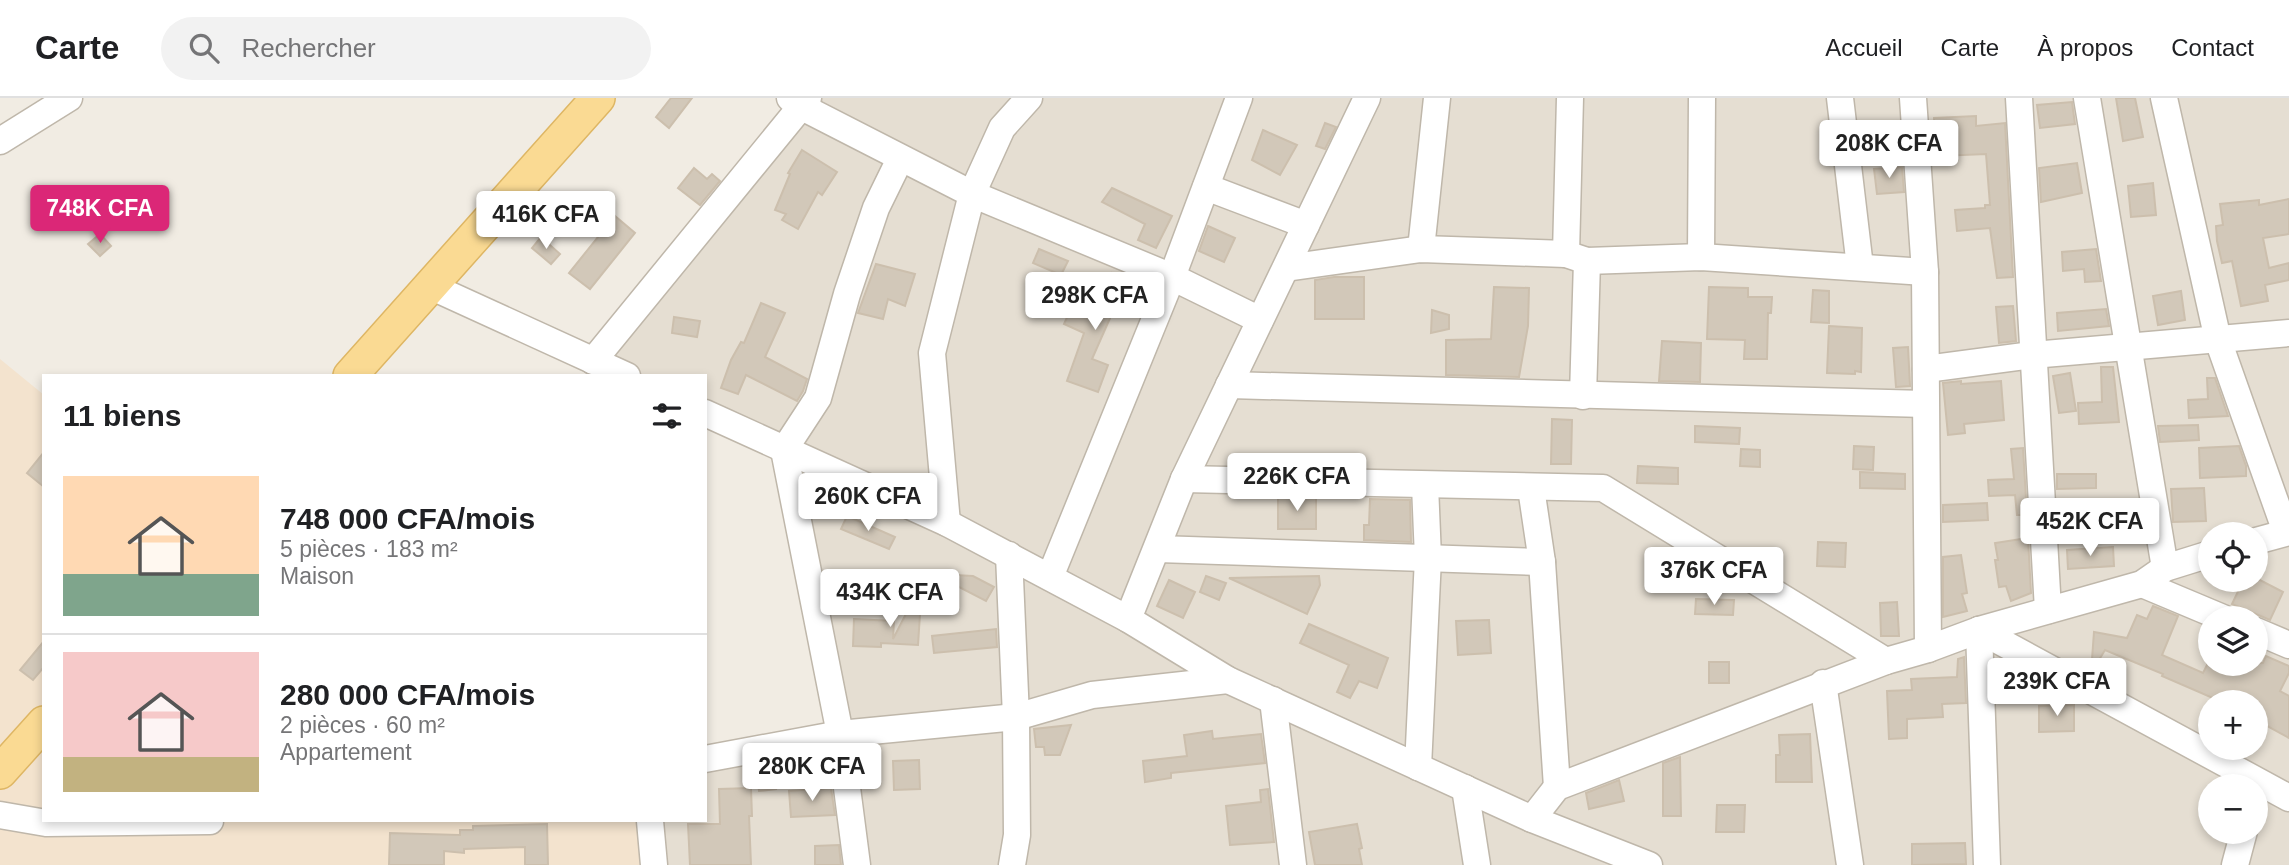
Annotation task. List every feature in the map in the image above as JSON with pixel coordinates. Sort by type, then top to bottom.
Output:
[{"type":"main road","points":[[352,374],[598,98]]},
{"type":"main road","points":[[0,772],[42,725]]},
{"type":"street","points":[[0,141],[69,98]]},
{"type":"street","points":[[947,523],[932,353],[972,194],[1002,128],[1029,98]]},
{"type":"street","points":[[1050,578],[1172,277],[1239,98]]},
{"type":"street","points":[[1128,619],[1184,479],[1367,98]]},
{"type":"street","points":[[1421,249],[1437,98]]},
{"type":"street","points":[[1570,98],[1583,397]]},
{"type":"street","points":[[1701,257],[1702,98]]},
{"type":"street","points":[[1840,98],[1860,267]]},
{"type":"street","points":[[1913,98],[1925,272],[1928,649]]},
{"type":"street","points":[[2019,98],[2048,610]]},
{"type":"street","points":[[2087,98],[2165,568]]},
{"type":"street","points":[[2164,98],[2218,340],[2288,532],[2268,538]]},
{"type":"street","points":[[593,361],[799,101],[900,159],[972,194],[1172,277],[1260,320]]},
{"type":"street","points":[[857,865],[840,734],[784,450],[818,398],[847,294],[876,208],[900,159]]},
{"type":"street","points":[[1206,187],[1306,225]]},
{"type":"street","points":[[1286,268],[1421,249],[1577,257],[1701,257],[1925,272]]},
{"type":"street","points":[[430,286],[622,374]]},
{"type":"street","points":[[1926,369],[2032,355],[2289,332]]},
{"type":"street","points":[[1230,385],[1583,397],[1925,404]]},
{"type":"street","points":[[707,414],[947,523],[1128,619],[1228,680],[1532,819],[1648,865]]},
{"type":"street","points":[[1184,479],[1603,488],[1886,661]]},
{"type":"street","points":[[1418,767],[1428,558],[1426,485]]},
{"type":"street","points":[[1531,488],[1542,562],[1557,787]]},
{"type":"street","points":[[1158,549],[1542,562]]},
{"type":"street","points":[[1009,555],[1016,718],[1017,835],[1012,865]]},
{"type":"street","points":[[1532,819],[1557,787],[1823,683],[1979,630],[2143,584],[2165,568],[2198,558]]},
{"type":"street","points":[[2143,584],[2198,607]]},
{"type":"street","points":[[1979,630],[2234,774]]},
{"type":"street","points":[[1979,630],[1987,865]]},
{"type":"street","points":[[2268,636],[2289,645]]},
{"type":"street","points":[[707,759],[840,734],[1016,718],[1093,695],[1228,680]]},
{"type":"street","points":[[1823,683],[1850,865]]},
{"type":"street","points":[[1273,700],[1293,865]]},
{"type":"street","points":[[1465,788],[1477,865]]},
{"type":"street","points":[[2268,791],[2289,798]]},
{"type":"street","points":[[0,815],[46,823],[128,822]]},
{"type":"street","points":[[650,822],[654,865]]},
{"type":"street","points":[[2235,865],[2241,844]]},
{"type":"shaded area","points":[[808,98],[2289,98],[2289,865],[643,865],[639,822],[707,822],[707,756],[840,734],[784,450],[707,414],[707,374],[622,374],[593,361]]},
{"type":"shaded area","points":[[0,359],[42,393],[42,822],[639,822],[643,865],[0,865]]},
{"type":"building","points":[[671,98],[692,98],[669,128],[656,117]]},
{"type":"building","points":[[2116,98],[2135,98],[2143,137],[2123,141]]},
{"type":"building","points":[[2072,102],[2075,124],[2040,128],[2037,105]]},
{"type":"building","points":[[1976,116],[1976,126],[2005,123],[2013,277],[1997,278],[1990,228],[1957,231],[1955,210],[1985,208],[1985,205],[1990,205],[1986,154],[1940,156],[1934,118]]},
{"type":"building","points":[[1325,123],[1336,127],[1325,149],[1316,146]]},
{"type":"building","points":[[1263,130],[1297,145],[1280,175],[1252,160]]},
{"type":"building","points":[[802,150],[837,172],[822,195],[818,192],[798,229],[782,220],[786,214],[775,210],[790,174],[788,173]]},
{"type":"building","points":[[2077,163],[2082,193],[2041,202],[2039,168]]},
{"type":"building","points":[[1902,167],[1904,192],[1877,194],[1874,169]]},
{"type":"building","points":[[694,168],[707,179],[712,174],[720,181],[700,205],[678,188]]},
{"type":"building","points":[[2153,183],[2156,215],[2131,217],[2128,186]]},
{"type":"building","points":[[1112,188],[1172,216],[1156,248],[1138,240],[1145,224],[1102,202]]},
{"type":"building","points":[[2289,199],[2289,234],[2263,238],[2269,268],[2289,263],[2289,280],[2265,285],[2268,301],[2241,306],[2232,261],[2222,263],[2217,241],[2216,226],[2223,225],[2220,204],[2259,200],[2259,205]]},
{"type":"building","points":[[615,216],[635,233],[590,289],[569,273]]},
{"type":"building","points":[[1208,226],[1235,238],[1224,262],[1199,251]]},
{"type":"building","points":[[100,234],[111,246],[100,256],[88,244]]},
{"type":"building","points":[[541,237],[560,254],[551,264],[532,248]]},
{"type":"building","points":[[1039,249],[1068,261],[1061,275],[1033,263]]},
{"type":"building","points":[[2096,249],[2101,281],[2085,282],[2084,269],[2063,271],[2062,252]]},
{"type":"building","points":[[876,264],[915,274],[905,306],[888,299],[883,319],[858,313]]},
{"type":"building","points":[[1112,273],[1137,284],[1127,304],[1118,300],[1092,359],[1108,365],[1098,392],[1067,381],[1084,333],[1064,324],[1074,302],[1095,311]]},
{"type":"building","points":[[1364,277],[1364,319],[1315,319],[1315,280]]},
{"type":"building","points":[[1494,287],[1529,288],[1528,326],[1519,377],[1446,375],[1446,340],[1491,339]]},
{"type":"building","points":[[1709,287],[1748,288],[1748,297],[1772,297],[1771,313],[1768,313],[1767,359],[1744,359],[1745,340],[1707,339]]},
{"type":"building","points":[[1813,290],[1829,291],[1829,323],[1811,322]]},
{"type":"building","points":[[2181,291],[2185,320],[2158,325],[2153,296]]},
{"type":"building","points":[[761,303],[785,313],[765,357],[807,379],[797,401],[746,375],[738,394],[721,388],[731,360],[741,342],[744,343]]},
{"type":"building","points":[[2013,306],[2016,341],[1999,343],[1996,307]]},
{"type":"building","points":[[2106,309],[2109,326],[2058,331],[2057,313]]},
{"type":"building","points":[[1432,310],[1449,315],[1449,329],[1431,333]]},
{"type":"building","points":[[674,317],[700,321],[697,337],[672,333]]},
{"type":"building","points":[[1829,326],[1862,328],[1861,372],[1827,373]]},
{"type":"building","points":[[1662,341],[1701,343],[1700,382],[1659,381]]},
{"type":"building","points":[[1908,347],[1910,386],[1896,387],[1893,348]]},
{"type":"building","points":[[2101,367],[2113,367],[2119,422],[2079,424],[2078,403],[2102,402]]},
{"type":"building","points":[[2070,373],[2076,411],[2059,413],[2053,376]]},
{"type":"building","points":[[2207,378],[2215,378],[2228,416],[2189,418],[2188,400],[2208,399]]},
{"type":"building","points":[[1961,381],[1961,384],[2001,381],[2004,420],[1964,424],[1965,433],[1948,435],[1943,383]]},
{"type":"building","points":[[1552,419],[1572,420],[1571,464],[1551,464]]},
{"type":"building","points":[[2198,425],[2199,440],[2160,442],[2158,426]]},
{"type":"building","points":[[1695,426],[1740,428],[1739,444],[1695,442]]},
{"type":"building","points":[[1854,446],[1874,447],[1873,470],[1853,469]]},
{"type":"building","points":[[2239,446],[2246,466],[2246,476],[2200,478],[2199,448]]},
{"type":"building","points":[[2023,448],[2027,515],[2017,515],[2015,495],[1989,496],[1988,480],[2014,479],[2011,449]]},
{"type":"building","points":[[1741,449],[1760,450],[1760,467],[1740,466]]},
{"type":"building","points":[[42,454],[42,485],[27,473]]},
{"type":"building","points":[[1638,466],[1678,468],[1678,484],[1637,483]]},
{"type":"building","points":[[1860,472],[1905,474],[1905,489],[1860,488]]},
{"type":"building","points":[[2057,474],[2096,474],[2096,488],[2057,489]]},
{"type":"building","points":[[2204,488],[2206,521],[2173,522],[2171,489]]},
{"type":"building","points":[[1278,497],[1316,498],[1316,529],[1278,529]]},
{"type":"building","points":[[1370,499],[1410,500],[1411,542],[1364,540],[1364,525],[1369,525]]},
{"type":"building","points":[[1987,503],[1988,520],[1943,522],[1943,505]]},
{"type":"building","points":[[847,516],[895,537],[889,549],[841,529]]},
{"type":"building","points":[[2141,521],[2145,541],[2108,542],[2108,522]]},
{"type":"building","points":[[2028,538],[2031,593],[2011,601],[2006,586],[1999,587],[1995,543]]},
{"type":"building","points":[[1818,542],[1846,543],[1845,567],[1817,566]]},
{"type":"building","points":[[2113,547],[2114,566],[2068,569],[2067,550]]},
{"type":"building","points":[[1961,555],[1967,593],[1962,594],[1967,611],[1943,617],[1943,557]]},
{"type":"building","points":[[864,570],[897,572],[896,591],[863,590]]},
{"type":"building","points":[[934,574],[973,576],[994,587],[986,601]]},
{"type":"building","points":[[1206,576],[1226,583],[1219,600],[1200,592]]},
{"type":"building","points":[[1319,576],[1320,585],[1307,614],[1229,578]]},
{"type":"building","points":[[1169,580],[1195,592],[1183,618],[1157,606]]},
{"type":"building","points":[[922,583],[918,645],[881,643],[881,647],[853,646],[854,619],[894,621],[893,639]]},
{"type":"building","points":[[2268,584],[2283,592],[2270,620],[2268,606],[2232,604],[2238,592],[2268,592]]},
{"type":"building","points":[[1696,599],[1734,600],[1733,615],[1695,614]]},
{"type":"building","points":[[1897,602],[1899,636],[1881,636],[1880,603]]},
{"type":"building","points":[[2153,606],[2178,616],[2162,655],[2198,671],[2198,676],[2268,676],[2268,657],[2289,666],[2289,673],[2280,691],[2289,696],[2289,738],[2268,727],[2268,690],[2198,692],[2105,650],[2091,673],[2094,632],[2127,638],[2137,615],[2147,619]]},
{"type":"building","points":[[1489,620],[1491,653],[1458,655],[1456,621]]},
{"type":"building","points":[[1309,624],[1388,658],[1377,688],[1359,681],[1350,698],[1337,692],[1349,665],[1300,643]]},
{"type":"building","points":[[996,629],[997,647],[934,653],[932,636]]},
{"type":"building","points":[[42,643],[42,669],[33,680],[20,670]]},
{"type":"building","points":[[1964,657],[1966,703],[1942,704],[1943,717],[1907,719],[1907,738],[1889,739],[1887,691],[1912,690],[1911,679],[1957,677],[1958,659]]},
{"type":"building","points":[[1709,662],[1729,662],[1729,683],[1709,683]]},
{"type":"building","points":[[2074,705],[2074,731],[2039,732],[2039,706]]},
{"type":"building","points":[[1071,725],[1060,755],[1045,755],[1044,747],[1036,747],[1034,729]]},
{"type":"building","points":[[1212,731],[1213,739],[1261,734],[1265,763],[1171,773],[1171,778],[1145,782],[1143,761],[1187,756],[1184,735]]},
{"type":"building","points":[[1810,734],[1812,782],[1776,782],[1776,755],[1780,755],[1779,735]]},
{"type":"building","points":[[1680,757],[1681,816],[1663,816],[1663,763]]},
{"type":"building","points":[[919,760],[920,789],[894,790],[893,761]]},
{"type":"building","points":[[773,763],[776,789],[759,791],[756,766]]},
{"type":"building","points":[[1619,780],[1624,801],[1589,809],[1586,793]]},
{"type":"building","points":[[751,788],[751,865],[690,865],[688,824],[720,824],[719,789]]},
{"type":"building","points":[[831,788],[835,815],[791,817],[789,791]]},
{"type":"building","points":[[1268,789],[1274,842],[1230,845],[1226,806],[1261,802],[1260,790]]},
{"type":"building","points":[[1717,805],[1745,805],[1744,832],[1716,832]]},
{"type":"building","points":[[547,824],[548,865],[525,865],[525,847],[464,849],[464,853],[444,851],[444,865],[389,865],[390,833],[460,835],[460,830],[473,830],[473,826]]},
{"type":"building","points":[[1357,824],[1362,865],[1315,865],[1309,832]]},
{"type":"building","points":[[1965,843],[1966,864],[1912,865],[1912,844]]},
{"type":"building","points":[[839,845],[841,865],[815,865],[815,846]]}]
